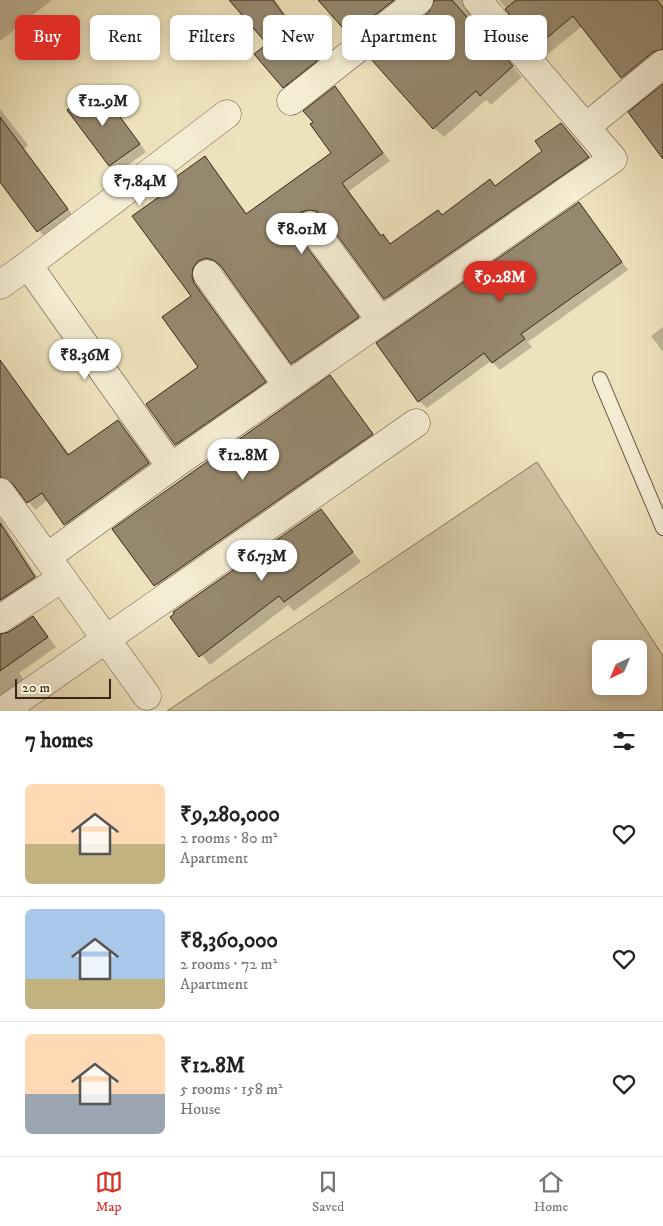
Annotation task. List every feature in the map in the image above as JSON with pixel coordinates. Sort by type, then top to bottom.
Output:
[{"type":"street","points":[[291,101],[419,0]]},
{"type":"street","points":[[0,619],[55,568],[172,467],[613,159],[477,0]]},
{"type":"street","points":[[586,127],[663,64]]},
{"type":"street","points":[[0,285],[227,114]]},
{"type":"street","points":[[310,225],[381,321]]},
{"type":"street","points":[[28,265],[172,467]]},
{"type":"street","points":[[207,274],[288,386]]},
{"type":"street","points":[[3,711],[416,422]]},
{"type":"street","points":[[0,492],[147,696]]},
{"type":"lane","points":[[600,379],[663,528]]},
{"type":"shaded area","points":[[537,462],[663,656],[663,711],[167,711]]},
{"type":"building","points":[[229,0],[273,0],[284,15],[263,15],[263,39],[253,28],[253,15],[242,15]]},
{"type":"building","points":[[318,0],[394,0],[375,15],[342,15],[342,27]]},
{"type":"building","points":[[434,0],[452,0],[465,15],[465,60],[508,60],[513,66],[480,96],[476,91],[433,129],[372,60],[455,60],[455,15],[425,15],[429,12]]},
{"type":"building","points":[[516,0],[657,0],[663,8],[663,49],[653,52],[621,78],[573,16],[547,38],[547,15],[510,15],[505,9]]},
{"type":"building","points":[[263,47],[263,60],[317,61],[283,88],[254,54]]},
{"type":"building","points":[[663,84],[663,159],[628,112]]},
{"type":"building","points":[[335,86],[383,153],[342,183],[381,236],[383,234],[390,244],[438,210],[442,215],[490,179],[495,186],[542,151],[535,141],[561,123],[589,157],[384,299],[323,216],[316,211],[308,210],[301,212],[296,219],[295,227],[297,234],[359,317],[291,364],[220,265],[206,258],[198,261],[193,268],[192,276],[194,283],[266,382],[175,445],[146,404],[198,367],[162,317],[191,296],[132,216],[173,187],[169,182],[205,156],[246,214],[331,153],[310,124],[313,122],[303,111]]},
{"type":"building","points":[[98,87],[140,144],[109,166],[67,110]]},
{"type":"building","points":[[0,117],[68,209],[37,232],[0,182]]},
{"type":"building","points":[[579,202],[622,262],[521,334],[525,339],[492,363],[484,353],[418,402],[376,343]]},
{"type":"building","points":[[0,360],[68,455],[118,420],[149,463],[64,525],[42,493],[27,503],[12,483],[0,477]]},
{"type":"building","points":[[330,375],[373,434],[154,586],[112,529]]},
{"type":"building","points":[[321,509],[353,552],[284,602],[279,596],[199,657],[170,617],[174,614],[173,612]]},
{"type":"building","points":[[0,523],[35,577],[0,600]]},
{"type":"building","points":[[33,616],[48,637],[0,671],[0,634],[9,632]]}]
